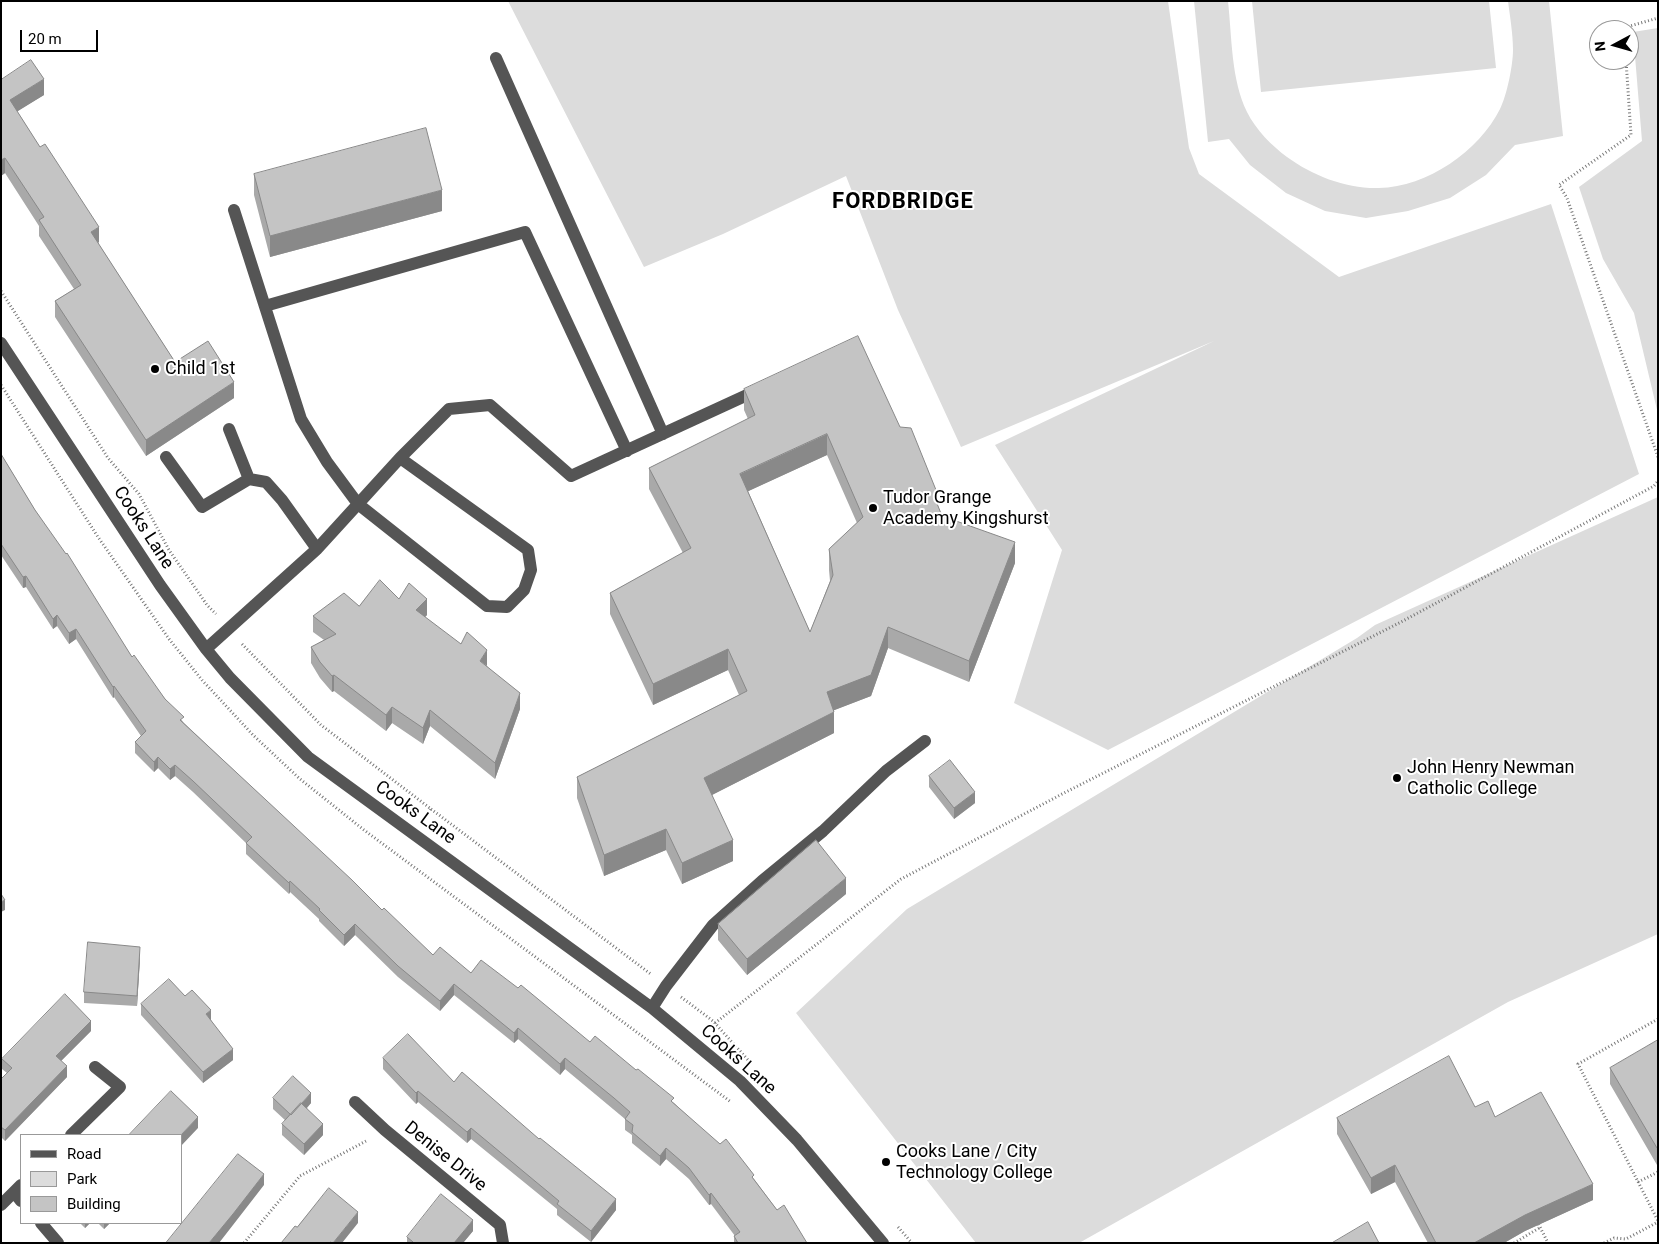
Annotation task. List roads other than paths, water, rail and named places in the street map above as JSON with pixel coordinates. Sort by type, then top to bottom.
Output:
[{"type":"street","points":[[496,58],[663,434]]},
{"type":"street","points":[[234,210],[301,419],[327,462],[358,504],[487,606],[507,607],[524,590],[532,570],[528,550],[400,458]]},
{"type":"street","points":[[265,306],[526,232],[627,451]]},
{"type":"street","name":"Cooks Lane","points":[[1,344],[160,585],[206,650],[230,678],[308,757],[652,1008],[740,1081],[797,1140],[883,1243]]},
{"type":"street","points":[[206,650],[317,549],[400,458],[449,409],[490,404],[571,476],[772,384]]},
{"type":"street","points":[[229,429],[249,479]]},
{"type":"street","points":[[166,457],[202,508],[249,479],[266,482],[282,500],[317,549]]},
{"type":"street","points":[[652,1008],[666,986],[713,925],[762,881],[823,831],[886,771],[925,741]]},
{"type":"street","points":[[72,1134],[120,1087],[95,1067]]},
{"type":"street","name":"Denise Drive","points":[[356,1102],[385,1130],[500,1225],[503,1243]]},
{"type":"street","points":[[1,1205],[19,1193]]},
{"type":"street","points":[[42,1224],[58,1243]]},
{"type":"place","name":"Child 1st","points":[[155,369]]},
{"type":"place","name":"Tudor Grange Academy Kingshurst","points":[[873,508]]},
{"type":"place","name":"John Henry Newman Catholic College","points":[[1397,778]]},
{"type":"place","name":"Cooks Lane / City Technology College","points":[[886,1162]]},
{"type":"district","name":"FORDBRIDGE","points":[[903,202]]}]
